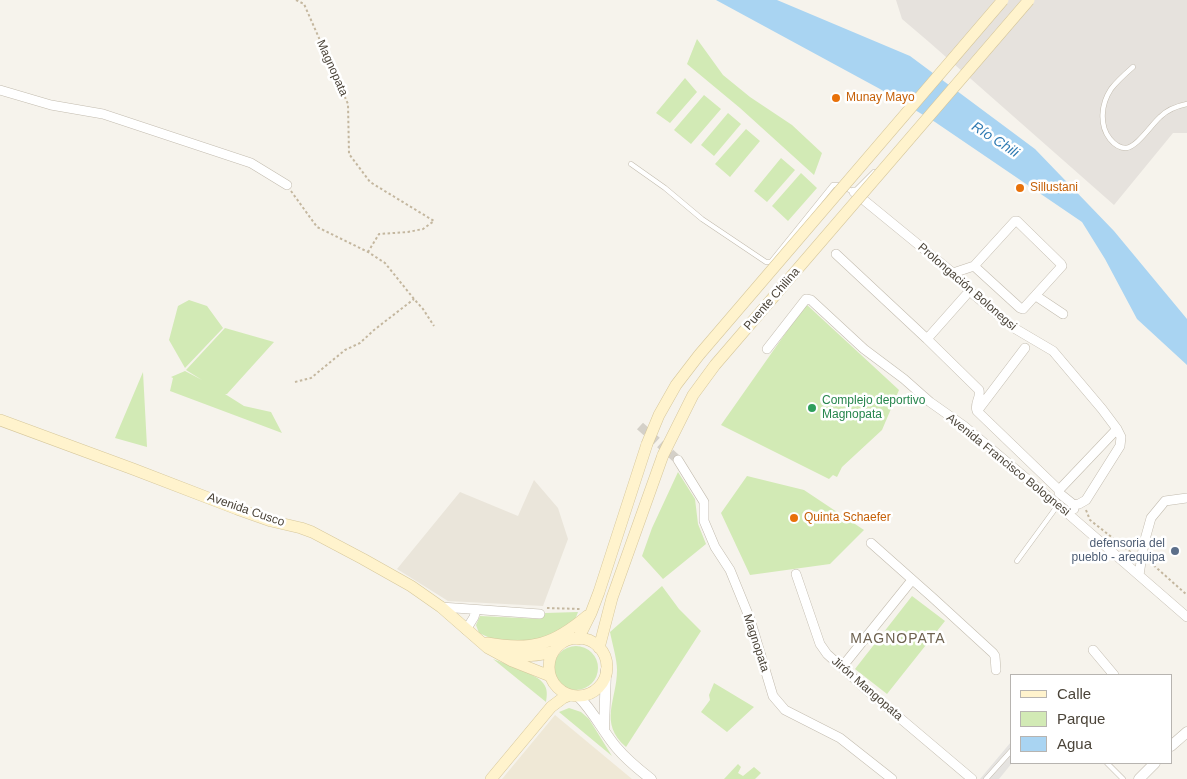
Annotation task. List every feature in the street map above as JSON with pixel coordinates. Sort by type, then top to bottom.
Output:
[{"type":"main road","name":"Puente Chilina","points":[[578,639],[586,611],[599,592],[647,444],[659,414],[671,393],[699,355],[1003,0]]},
{"type":"main road","name":"Puente Chilina","points":[[599,648],[612,598],[663,455],[693,395],[715,365],[1029,0]]},
{"type":"main road","name":"Avenida Cusco","points":[[0,420],[237,509],[271,521],[312,532],[403,582],[441,607],[478,641],[496,653],[552,679]]},
{"type":"main road","points":[[487,643],[525,646],[543,643],[560,636],[575,626],[586,611]]},
{"type":"main road","name":"Avenida Cusco","points":[[469,632],[487,643],[520,656],[532,656],[554,651]]},
{"type":"main road","points":[[491,779],[551,707],[557,702],[574,696],[586,695],[598,687],[606,670],[605,658],[599,648],[588,640],[573,639],[562,643],[554,651],[550,663],[554,691],[551,707]]},
{"type":"main road","points":[[552,679],[561,690],[574,696]]},
{"type":"street","points":[[0,90],[51,105],[103,114],[251,163],[287,185]]},
{"type":"street","name":"Prolongación Bolonegsi","points":[[854,192],[953,273],[973,294],[1014,328],[1053,351],[1117,429]]},
{"type":"street","points":[[953,273],[974,266],[1013,222],[1017,221],[1062,264],[1023,309],[974,266]]},
{"type":"street","points":[[836,254],[979,390],[977,411],[1074,505],[1074,520]]},
{"type":"street","points":[[927,339],[966,295]]},
{"type":"street","points":[[1036,296],[1063,314]]},
{"type":"street","name":"Avenida Francisco Bolognesi","points":[[768,349],[806,300],[811,300],[864,350],[964,426],[1187,617]]},
{"type":"street","points":[[977,411],[1025,348]]},
{"type":"street","points":[[1059,491],[1117,429],[1121,437],[1120,446],[1086,500],[1074,505]]},
{"type":"street","name":"Magnopata","points":[[678,460],[704,502],[704,521],[715,547],[730,570],[750,620],[773,696],[785,710],[840,738],[892,779]]},
{"type":"street","points":[[1139,575],[1144,543],[1151,518],[1165,501],[1187,498]]},
{"type":"street","points":[[871,543],[993,653],[996,670]]},
{"type":"street","name":"Jirón Mangopata","points":[[796,574],[820,644],[827,654],[972,779]]},
{"type":"street","points":[[842,667],[912,580]]},
{"type":"street","points":[[441,607],[540,614]]},
{"type":"street","points":[[469,632],[476,610]]},
{"type":"street","points":[[1093,650],[1113,674]]},
{"type":"street","points":[[604,730],[606,670]]},
{"type":"street","points":[[574,696],[593,712],[616,747],[650,779]]},
{"type":"street","points":[[1172,745],[1187,732]]},
{"type":"street","points":[[1139,779],[1154,764]]},
{"type":"lane","points":[[1133,67],[1112,88],[1103,110],[1102,118],[1105,131],[1117,146],[1124,148],[1134,145],[1161,116],[1176,107],[1187,104]]},
{"type":"lane","points":[[631,164],[665,188],[702,219],[766,262],[771,262],[833,185],[839,184],[854,192],[906,139]]},
{"type":"lane","points":[[1017,561],[1058,505]]},
{"type":"lane","points":[[986,779],[1010,752]]},
{"type":"lane","points":[[1107,764],[1123,779]]},
{"type":"path","name":"Magnopata","points":[[296,0],[304,4],[348,104],[349,154],[370,182],[434,221],[423,229],[379,234],[368,252]]},
{"type":"path","points":[[287,185],[317,227],[368,252],[385,263],[423,309],[434,326]]},
{"type":"path","points":[[295,382],[311,378],[345,350],[360,343],[414,299]]},
{"type":"path","points":[[1086,510],[1090,520],[1132,554],[1142,555],[1187,595]]},
{"type":"path","points":[[540,614],[546,608],[586,611]]},
{"type":"shaded area","points":[[896,0],[1187,0],[1187,133],[1173,133],[1114,205],[902,19]]},
{"type":"shaded area","points":[[534,480],[558,508],[568,539],[543,606],[448,601],[397,569],[460,492],[518,516]]},
{"type":"shaded area","points":[[555,715],[632,779],[502,779]]},
{"type":"shaded area","points":[[1010,743],[1011,764],[999,779],[980,779]]},
{"type":"green space","points":[[697,39],[723,75],[750,97],[792,125],[822,153],[814,175],[740,108],[687,64]]},
{"type":"green space","points":[[685,78],[697,92],[670,123],[656,113]]},
{"type":"green space","points":[[704,95],[721,109],[691,144],[674,130]]},
{"type":"green space","points":[[728,113],[741,124],[714,156],[701,145]]},
{"type":"green space","points":[[746,129],[760,141],[730,177],[715,164]]},
{"type":"green space","points":[[781,158],[795,170],[767,202],[754,191]]},
{"type":"green space","points":[[801,173],[817,188],[788,221],[772,206]]},
{"type":"green space","points":[[189,300],[207,306],[223,328],[185,368],[169,340],[178,306]]},
{"type":"green space","name":"Complejo deportivo Magnopata","points":[[806,304],[899,390],[882,430],[842,467],[837,477],[833,475],[829,479],[721,425]]},
{"type":"green space","points":[[225,328],[274,342],[225,394],[244,406],[271,412],[282,433],[170,391],[173,378],[171,377],[185,371],[202,380],[186,370]]},
{"type":"green space","points":[[143,372],[147,447],[115,438]]},
{"type":"green space","points":[[678,472],[695,499],[698,524],[706,544],[663,579],[642,556],[652,528]]},
{"type":"green space","points":[[747,476],[804,490],[864,530],[830,564],[750,575],[721,513]]},
{"type":"green space","points":[[662,586],[679,609],[701,631],[626,747],[613,729],[611,720],[617,670],[610,632]]},
{"type":"green space","points":[[912,596],[945,621],[887,694],[855,669]]},
{"type":"green space","points":[[578,612],[575,620],[555,634],[528,643],[499,642],[479,633],[476,625],[480,616],[541,619],[545,613]]},
{"type":"green space","points":[[576,646],[588,650],[594,656],[598,668],[594,680],[588,686],[576,690],[564,686],[558,680],[554,668],[558,656],[564,650]]},
{"type":"green space","points":[[493,659],[540,680],[545,685],[546,702]]},
{"type":"green space","points":[[714,683],[754,707],[727,732],[701,712],[710,700],[709,695]]},
{"type":"green space","points":[[569,708],[581,712],[589,719],[612,756],[559,712]]},
{"type":"green space","points":[[738,764],[741,767],[738,773],[743,776],[754,767],[761,773],[755,779],[724,779]]},
{"type":"water","name":"Río Chili","points":[[716,0],[777,0],[910,56],[1035,149],[1114,231],[1187,319],[1187,365],[1137,319],[1105,259],[1082,222],[935,122],[880,89]]},
{"type":"tunnel","points":[[640,426],[678,460]]},
{"type":"place","name":"Munay Mayo","points":[[836,98]]},
{"type":"place","name":"Sillustani","points":[[1020,188]]},
{"type":"place","name":"Complejo deportivo Magnopata","points":[[812,408]]},
{"type":"place","name":"Quinta Schaefer","points":[[794,518]]},
{"type":"place","name":"defensoria del pueblo - arequipa","points":[[1175,551]]},
{"type":"district","name":"MAGNOPATA","points":[[898,639]]}]
